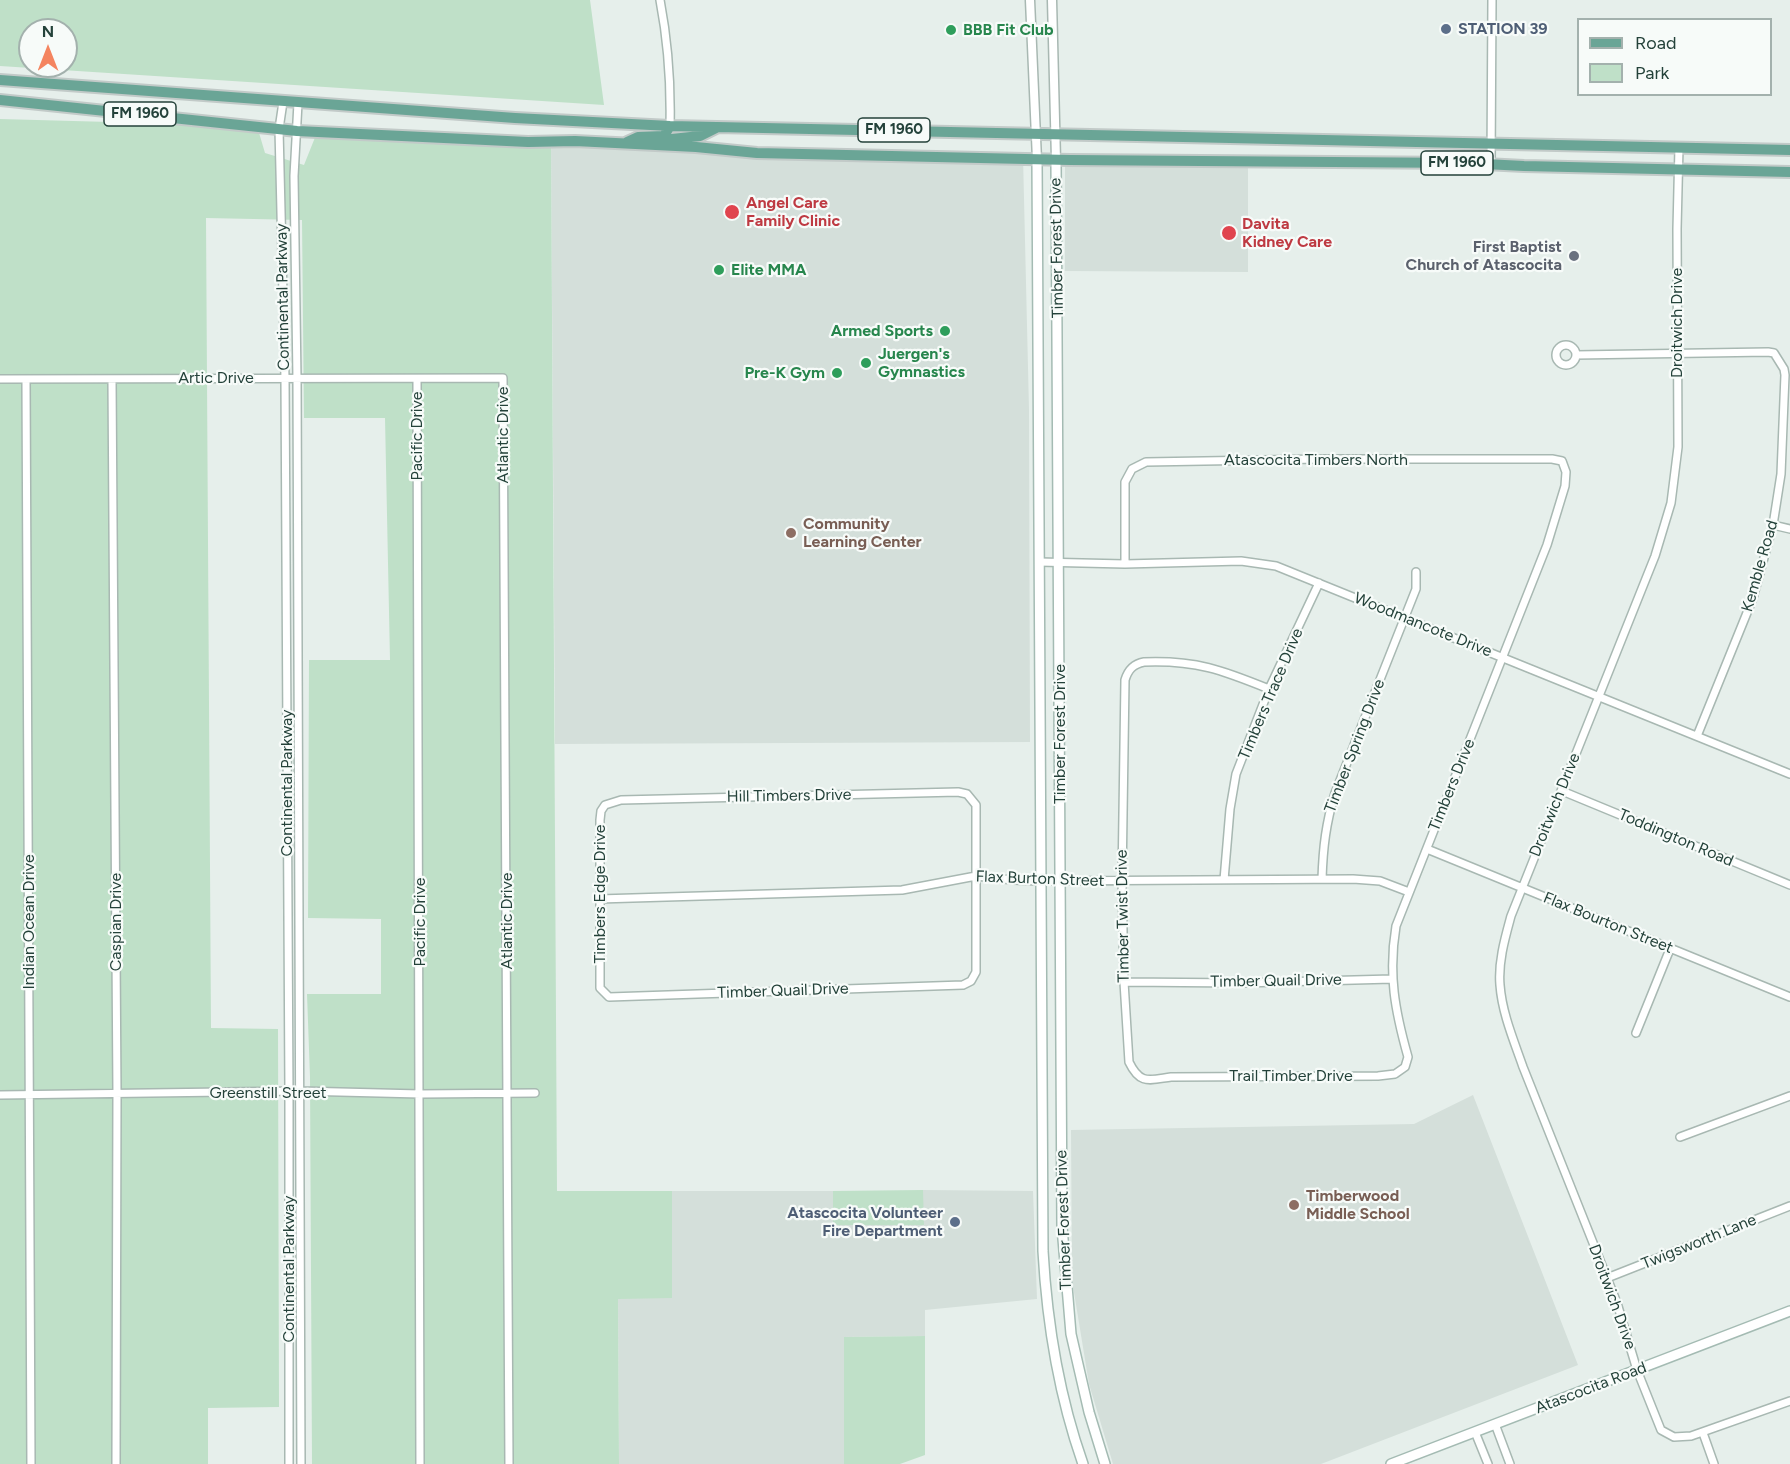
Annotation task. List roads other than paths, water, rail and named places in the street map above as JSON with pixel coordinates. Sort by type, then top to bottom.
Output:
[{"type":"main road","name":"FM 1960","points":[[0,80],[515,118],[670,126],[1790,150]]},
{"type":"main road","name":"FM 1960","points":[[0,100],[297,131],[517,141],[575,141],[662,149],[757,153],[1037,160],[1491,165],[1790,172]]},
{"type":"main road","points":[[625,144],[638,137],[664,136],[670,126]]},
{"type":"main road","points":[[662,149],[678,137],[700,136],[719,126]]},
{"type":"main road","name":"Timber Forest Drive","points":[[1037,160],[1041,1170],[1044,1280],[1051,1337],[1059,1376],[1083,1464]]},
{"type":"main road","name":"Timber Forest Drive","points":[[1056,160],[1062,1227],[1071,1334],[1089,1412],[1105,1464]]},
{"type":"main road","points":[[1037,309],[1058,309]]},
{"type":"main road","points":[[1037,392],[1058,392]]},
{"type":"main road","points":[[1039,730],[1060,729]]},
{"type":"main road","name":"Atascocita Road","points":[[1391,1464],[1790,1311]]},
{"type":"street","points":[[660,0],[668,42],[670,126]]},
{"type":"street","name":"Timber Forest Drive","points":[[1030,0],[1037,160]]},
{"type":"street","name":"Timber Forest Drive","points":[[1052,0],[1056,160]]},
{"type":"street","points":[[1491,165],[1492,0]]},
{"type":"street","name":"Continental Parkway","points":[[284,102],[279,129],[285,378],[290,1464]]},
{"type":"street","name":"Continental Parkway","points":[[298,103],[294,176],[297,378],[301,1464]]},
{"type":"street","name":"Droitwich Drive","points":[[1679,147],[1678,447],[1671,503],[1655,555],[1562,791],[1521,888],[1505,937],[1499,976],[1501,997],[1523,1067],[1620,1310],[1637,1370],[1656,1423],[1661,1430],[1674,1437],[1703,1433]]},
{"type":"street","name":"Kemble Road","points":[[1677,353],[1757,352],[1774,354],[1784,369],[1785,375],[1781,474],[1773,525],[1753,598],[1697,736]]},
{"type":"street","points":[[1576,355],[1677,353]]},
{"type":"street","name":"Artic Drive","points":[[0,379],[417,380],[503,378]]},
{"type":"street","name":"Atlantic Drive","points":[[503,378],[509,1464]]},
{"type":"street","name":"Indian Ocean Drive","points":[[26,380],[31,1464]]},
{"type":"street","name":"Caspian Drive","points":[[112,380],[117,1094],[116,1464]]},
{"type":"street","name":"Pacific Drive","points":[[417,380],[420,1464]]},
{"type":"street","name":"Atascocita Timbers North","points":[[1125,564],[1125,482],[1132,469],[1146,462],[1552,459],[1562,461],[1566,472],[1562,497]]},
{"type":"street","name":"Timbers Drive","points":[[1394,1074],[1405,1067],[1408,1057],[1395,1006],[1392,979],[1396,926],[1533,585],[1562,497]]},
{"type":"street","points":[[1773,525],[1790,529]]},
{"type":"street","name":"Woodmancote Drive","points":[[1039,562],[1260,563],[1292,571],[1790,774]]},
{"type":"street","name":"Timber Spring Drive","points":[[1322,879],[1326,822],[1335,793],[1406,618],[1416,589],[1416,572]]},
{"type":"street","name":"Timbers Trace Drive","points":[[1224,880],[1230,809],[1236,774],[1269,689],[1319,583]]},
{"type":"street","name":"Timber Twist Drive","points":[[1188,1077],[1148,1080],[1135,1074],[1129,1062],[1124,982],[1122,880],[1125,680],[1128,671],[1137,664],[1178,662],[1221,669],[1269,689]]},
{"type":"street","name":"Toddington Road","points":[[1562,791],[1790,885]]},
{"type":"street","name":"Hill Timbers Drive","points":[[605,804],[621,800],[958,792],[967,794],[976,805],[976,876]]},
{"type":"street","name":"Timbers Edge Drive","points":[[600,986],[600,820],[605,804]]},
{"type":"street","name":"Flax Bourton Street","points":[[1427,849],[1790,997]]},
{"type":"street","name":"Flax Burton Street","points":[[599,899],[902,890],[976,876],[1040,881],[1373,880],[1409,892]]},
{"type":"street","name":"Timber Quail Drive","points":[[600,986],[609,997],[963,985],[971,981],[976,972],[976,876]]},
{"type":"street","points":[[1636,1033],[1670,949]]},
{"type":"street","name":"Timber Quail Drive","points":[[1124,982],[1242,983],[1392,979]]},
{"type":"street","name":"Trail Timber Drive","points":[[1188,1077],[1394,1074]]},
{"type":"street","name":"Greenstill Street","points":[[0,1095],[289,1093],[300,1091],[420,1094],[536,1093]]},
{"type":"street","points":[[1680,1137],[1790,1096]]},
{"type":"street","name":"Twigsworth Lane","points":[[1607,1278],[1790,1206]]},
{"type":"street","points":[[1714,1464],[1703,1433],[1790,1401]]},
{"type":"street","points":[[1494,1424],[1510,1464]]},
{"type":"street","points":[[1475,1432],[1488,1464]]},
{"type":"place","name":"STATION 39","points":[[1446,29]]},
{"type":"place","name":"BBB Fit Club","points":[[951,30]]},
{"type":"place","name":"Angel Care Family Clinic","points":[[732,212]]},
{"type":"place","name":"Davita Kidney Care","points":[[1229,233]]},
{"type":"place","name":"First Baptist Church of Atascocita","points":[[1574,256]]},
{"type":"place","name":"Elite MMA","points":[[719,270]]},
{"type":"place","name":"Armed Sports","points":[[945,331]]},
{"type":"place","name":"Juergen's Gymnastics","points":[[866,363]]},
{"type":"place","name":"Pre-K Gym","points":[[837,373]]},
{"type":"place","name":"Community Learning Center","points":[[791,533]]},
{"type":"place","name":"Timberwood Middle School","points":[[1294,1205]]},
{"type":"place","name":"Atascocita Volunteer Fire Department","points":[[955,1222]]}]
